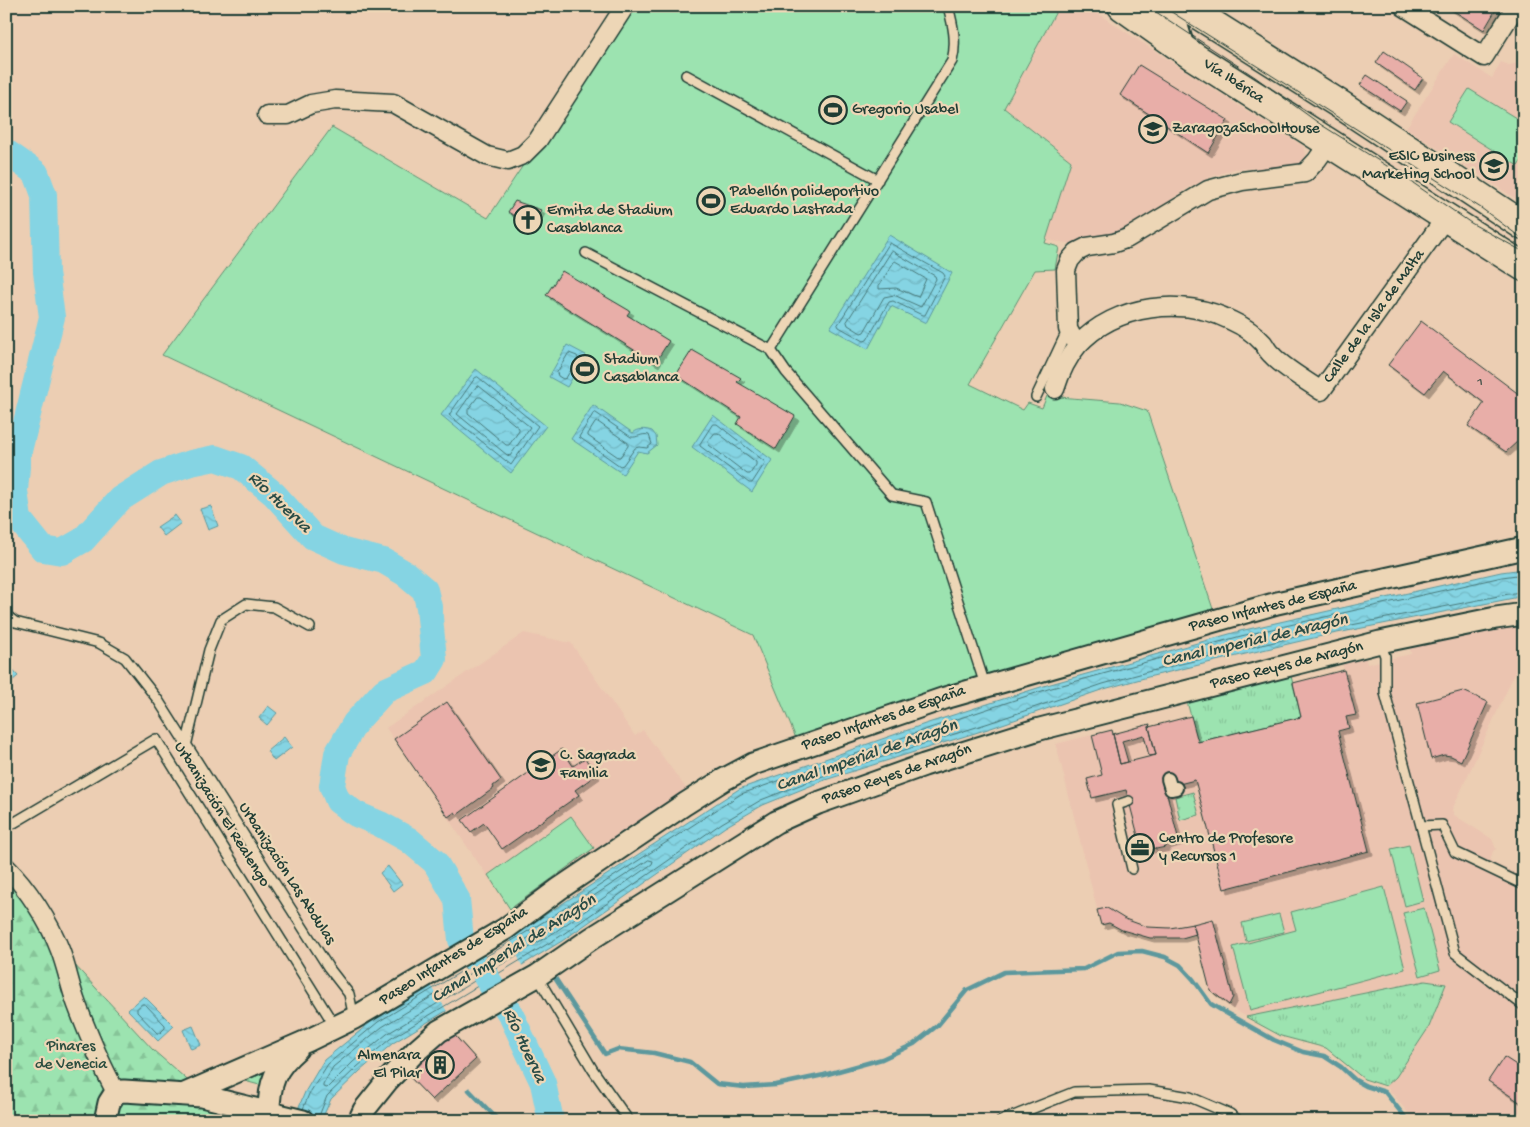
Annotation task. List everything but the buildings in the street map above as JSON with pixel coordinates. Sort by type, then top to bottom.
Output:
[{"type":"highway","name":"Vía Ibérica","points":[[1122,6],[1184,50],[1524,267]]},
{"type":"highway","points":[[1184,6],[1340,105],[1524,226]]},
{"type":"street","points":[[267,115],[288,115],[312,104],[335,100],[393,103],[487,156],[508,161],[524,155],[538,140],[625,6]]},
{"type":"street","points":[[1127,6],[1144,12],[1159,14],[1175,6],[1177,26],[1184,50]]},
{"type":"street","points":[[1403,6],[1484,57],[1516,6]]},
{"type":"street","points":[[1077,346],[1068,329],[1066,270],[1070,260],[1078,252],[1087,247],[1114,243],[1128,238],[1208,190],[1242,181],[1305,173],[1318,160],[1329,143]]},
{"type":"street","name":"Calle de la Isla de Malta","points":[[1055,389],[1063,367],[1077,346],[1100,327],[1117,317],[1137,310],[1179,307],[1198,309],[1233,321],[1250,332],[1272,356],[1321,391],[1446,217]]},
{"type":"street","name":"Paseo Infantes de España","points":[[185,1094],[345,1023],[505,929],[559,889],[740,769],[986,685],[1277,603],[1524,548]]},
{"type":"street","name":"Paseo Reyes de Aragón","points":[[359,1121],[364,1110],[377,1093],[404,1063],[439,1032],[534,976],[776,822],[818,803],[924,765],[1036,730],[1380,642],[1524,614]]},
{"type":"street","points":[[6,867],[15,875],[35,901],[60,949],[76,1004],[102,1066],[116,1092],[109,1103],[105,1121]]},
{"type":"street","name":"Paseo Infantes de España","points":[[285,1116],[271,1086],[275,1074],[290,1055],[310,1040]]},
{"type":"street","name":"Paseo Infantes de España","points":[[116,1092],[202,1096],[285,1116]]},
{"type":"lane","points":[[771,350],[952,61],[954,39],[948,6]]},
{"type":"lane","points":[[686,75],[878,180]]},
{"type":"lane","points":[[586,253],[771,350],[786,372],[892,495],[926,502],[986,685]]},
{"type":"lane","points":[[1036,397],[1068,329]]},
{"type":"lane","points":[[186,746],[210,650],[221,620],[246,604],[274,607],[310,627]]},
{"type":"lane","name":"Urbanización Las Abdulas","points":[[6,615],[15,622],[99,643],[125,658],[158,700],[328,967],[349,994],[345,1023]]},
{"type":"lane","points":[[1380,642],[1385,656],[1385,693],[1455,952],[1524,1006]]},
{"type":"lane","name":"Urbanización El Realengo","points":[[6,822],[12,824],[156,740],[345,1023]]},
{"type":"lane","points":[[1129,801],[1117,804],[1132,870]]},
{"type":"lane","points":[[1421,826],[1442,825],[1455,852],[1524,885]]},
{"type":"lane","points":[[534,976],[594,1070],[630,1121]]},
{"type":"lane","points":[[1001,1121],[1074,1092],[1149,1090],[1190,1096],[1230,1114],[1239,1121]]},
{"type":"shaded area","name":"ZaragozaSchoolHouse","points":[[1059,6],[1086,6],[1303,146],[1306,154],[1304,165],[1296,167],[1234,169],[1211,177],[1185,190],[1125,232],[1098,239],[1085,238],[1074,244],[1046,240],[1071,161],[1004,108]]},
{"type":"shaded area","name":"ESIC Business Marketing School","points":[[1454,54],[1492,78],[1501,62],[1509,65],[1524,62],[1524,204],[1406,128]]},
{"type":"shaded area","points":[[1524,623],[1524,653],[1452,810],[1454,815],[1492,839],[1496,849],[1493,851],[1490,861],[1524,878],[1524,1121],[1415,1121],[1386,1086],[1364,1079],[1326,1048],[1281,1036],[1231,1008],[1210,990],[1196,934],[1182,938],[1150,938],[1122,930],[1109,923],[1101,925],[1056,744],[1092,735],[1102,775],[1088,779],[1092,798],[1137,787],[1131,761],[1120,764],[1113,734],[1150,724],[1151,727],[1191,716],[1186,698],[1293,683],[1344,670],[1342,662],[1365,657],[1367,664],[1411,654],[1410,647]]},
{"type":"shaded area","name":"C. Sagrada Familia","points":[[524,633],[571,643],[635,736],[643,730],[688,791],[512,912],[386,728]]},
{"type":"green space","name":"Stadium Casablanca","points":[[629,6],[1059,6],[1004,108],[1071,161],[1045,243],[1059,247],[1055,269],[1035,270],[970,384],[1023,410],[1028,403],[1042,408],[1047,396],[1120,402],[1147,411],[1215,615],[798,743],[753,635],[162,355],[332,127],[488,218]]},
{"type":"green space","points":[[1469,89],[1524,123],[1524,157],[1518,166],[1448,122]]},
{"type":"green space","points":[[1290,672],[1301,717],[1198,742],[1186,698]]},
{"type":"green space","points":[[1193,792],[1199,815],[1180,820],[1175,797]]},
{"type":"green space","points":[[571,816],[594,848],[510,909],[488,875]]},
{"type":"green space","points":[[1409,845],[1423,901],[1405,906],[1391,849]]},
{"type":"green space","name":"Pinares de Venecia","points":[[6,867],[60,949],[153,1050],[234,1121],[6,1121]]},
{"type":"green space","points":[[1384,887],[1405,969],[1250,1010],[1233,947],[1296,930],[1291,912]]},
{"type":"green space","points":[[1424,908],[1440,970],[1420,976],[1403,913]]},
{"type":"green space","points":[[1279,914],[1284,932],[1246,941],[1242,923]]},
{"type":"green space","points":[[1425,981],[1446,984],[1429,1027],[1396,1077],[1386,1086],[1364,1079],[1326,1048],[1281,1036],[1246,1017]]},
{"type":"green space","points":[[275,1059],[263,1086],[230,1077]]},
{"type":"water","points":[[889,235],[952,273],[926,323],[891,306],[868,349],[830,328]]},
{"type":"water","points":[[567,345],[586,355],[567,387],[549,377]]},
{"type":"water","points":[[476,369],[546,426],[511,473],[441,415]]},
{"type":"water","points":[[593,405],[633,433],[642,429],[652,431],[656,436],[657,445],[647,453],[638,451],[623,474],[571,439]]},
{"type":"water","points":[[713,415],[772,460],[752,492],[692,447]]},
{"type":"water","points":[[211,506],[218,526],[208,530],[200,509]]},
{"type":"water","points":[[175,515],[181,523],[164,536],[157,527]]},
{"type":"water","name":"Canal Imperial de Aragón","points":[[1524,569],[1524,596],[1322,636],[1104,689],[991,728],[825,780],[763,805],[725,827],[562,941],[393,1043],[331,1099],[321,1121],[293,1121],[305,1092],[324,1060],[376,1018],[545,915],[739,789],[925,724],[1047,685],[1240,631],[1501,572]]},
{"type":"water","points":[[6,663],[18,676],[6,686]]},
{"type":"water","points":[[268,706],[277,713],[267,725],[259,718]]},
{"type":"water","points":[[284,737],[292,747],[274,761],[267,751]]},
{"type":"water","points":[[388,866],[402,884],[393,891],[380,873]]},
{"type":"water","points":[[144,996],[174,1026],[158,1041],[128,1010]]},
{"type":"water","points":[[193,1026],[201,1045],[191,1049],[183,1030]]},
{"type":"pier","points":[[508,934],[523,968],[448,1013],[429,982]]},
{"type":"waterway","name":"Río Huerva","points":[[6,152],[36,173],[44,195],[46,272],[52,317],[18,455],[15,491],[19,519],[43,549],[62,552],[83,540],[120,499],[161,473],[191,463],[215,458],[241,467],[274,494],[313,537],[344,551],[384,561],[406,574],[425,590],[429,607],[434,659],[426,672],[384,691],[355,723],[337,754],[332,786],[338,801],[356,814],[380,824],[409,840],[435,862],[457,899],[461,940],[472,957]]},
{"type":"waterway","points":[[555,978],[605,1054],[618,1049],[654,1053],[690,1062],[717,1084],[744,1087],[776,1085],[824,1075],[882,1059],[914,1044],[938,1025],[967,990],[1004,972],[1084,969],[1118,952],[1142,951],[1165,957],[1180,965],[1211,1004],[1226,1013],[1274,1040],[1303,1052],[1324,1056],[1341,1067],[1355,1080],[1385,1092],[1408,1121]]},
{"type":"waterway","name":"Río Huerva","points":[[486,977],[511,1015],[543,1083],[551,1121]]},
{"type":"waterway","points":[[469,1090],[499,1121]]},
{"type":"tram line","points":[[1147,6],[1255,77],[1320,124],[1403,176],[1471,223],[1524,252]]},
{"type":"tram line","points":[[1162,6],[1481,208],[1524,240]]},
{"type":"place","name":"Gregorio Usabel","points":[[833,110]]},
{"type":"place","name":"ZaragozaSchoolHouse","points":[[1153,129]]},
{"type":"place","name":"ESIC Business Marketing School","points":[[1494,166]]},
{"type":"place","name":"Pabellón polideportivo Eduardo Lastrada","points":[[711,201]]},
{"type":"place","name":"Ermita de Stadium Casablanca","points":[[528,220]]},
{"type":"place","name":"Stadium Casablanca","points":[[585,369]]},
{"type":"place","name":"C. Sagrada Familia","points":[[541,765]]},
{"type":"place","name":"Centro de Profesore y Recursos 1","points":[[1140,848]]},
{"type":"place","name":"Almenara El Pilar","points":[[440,1065]]}]
